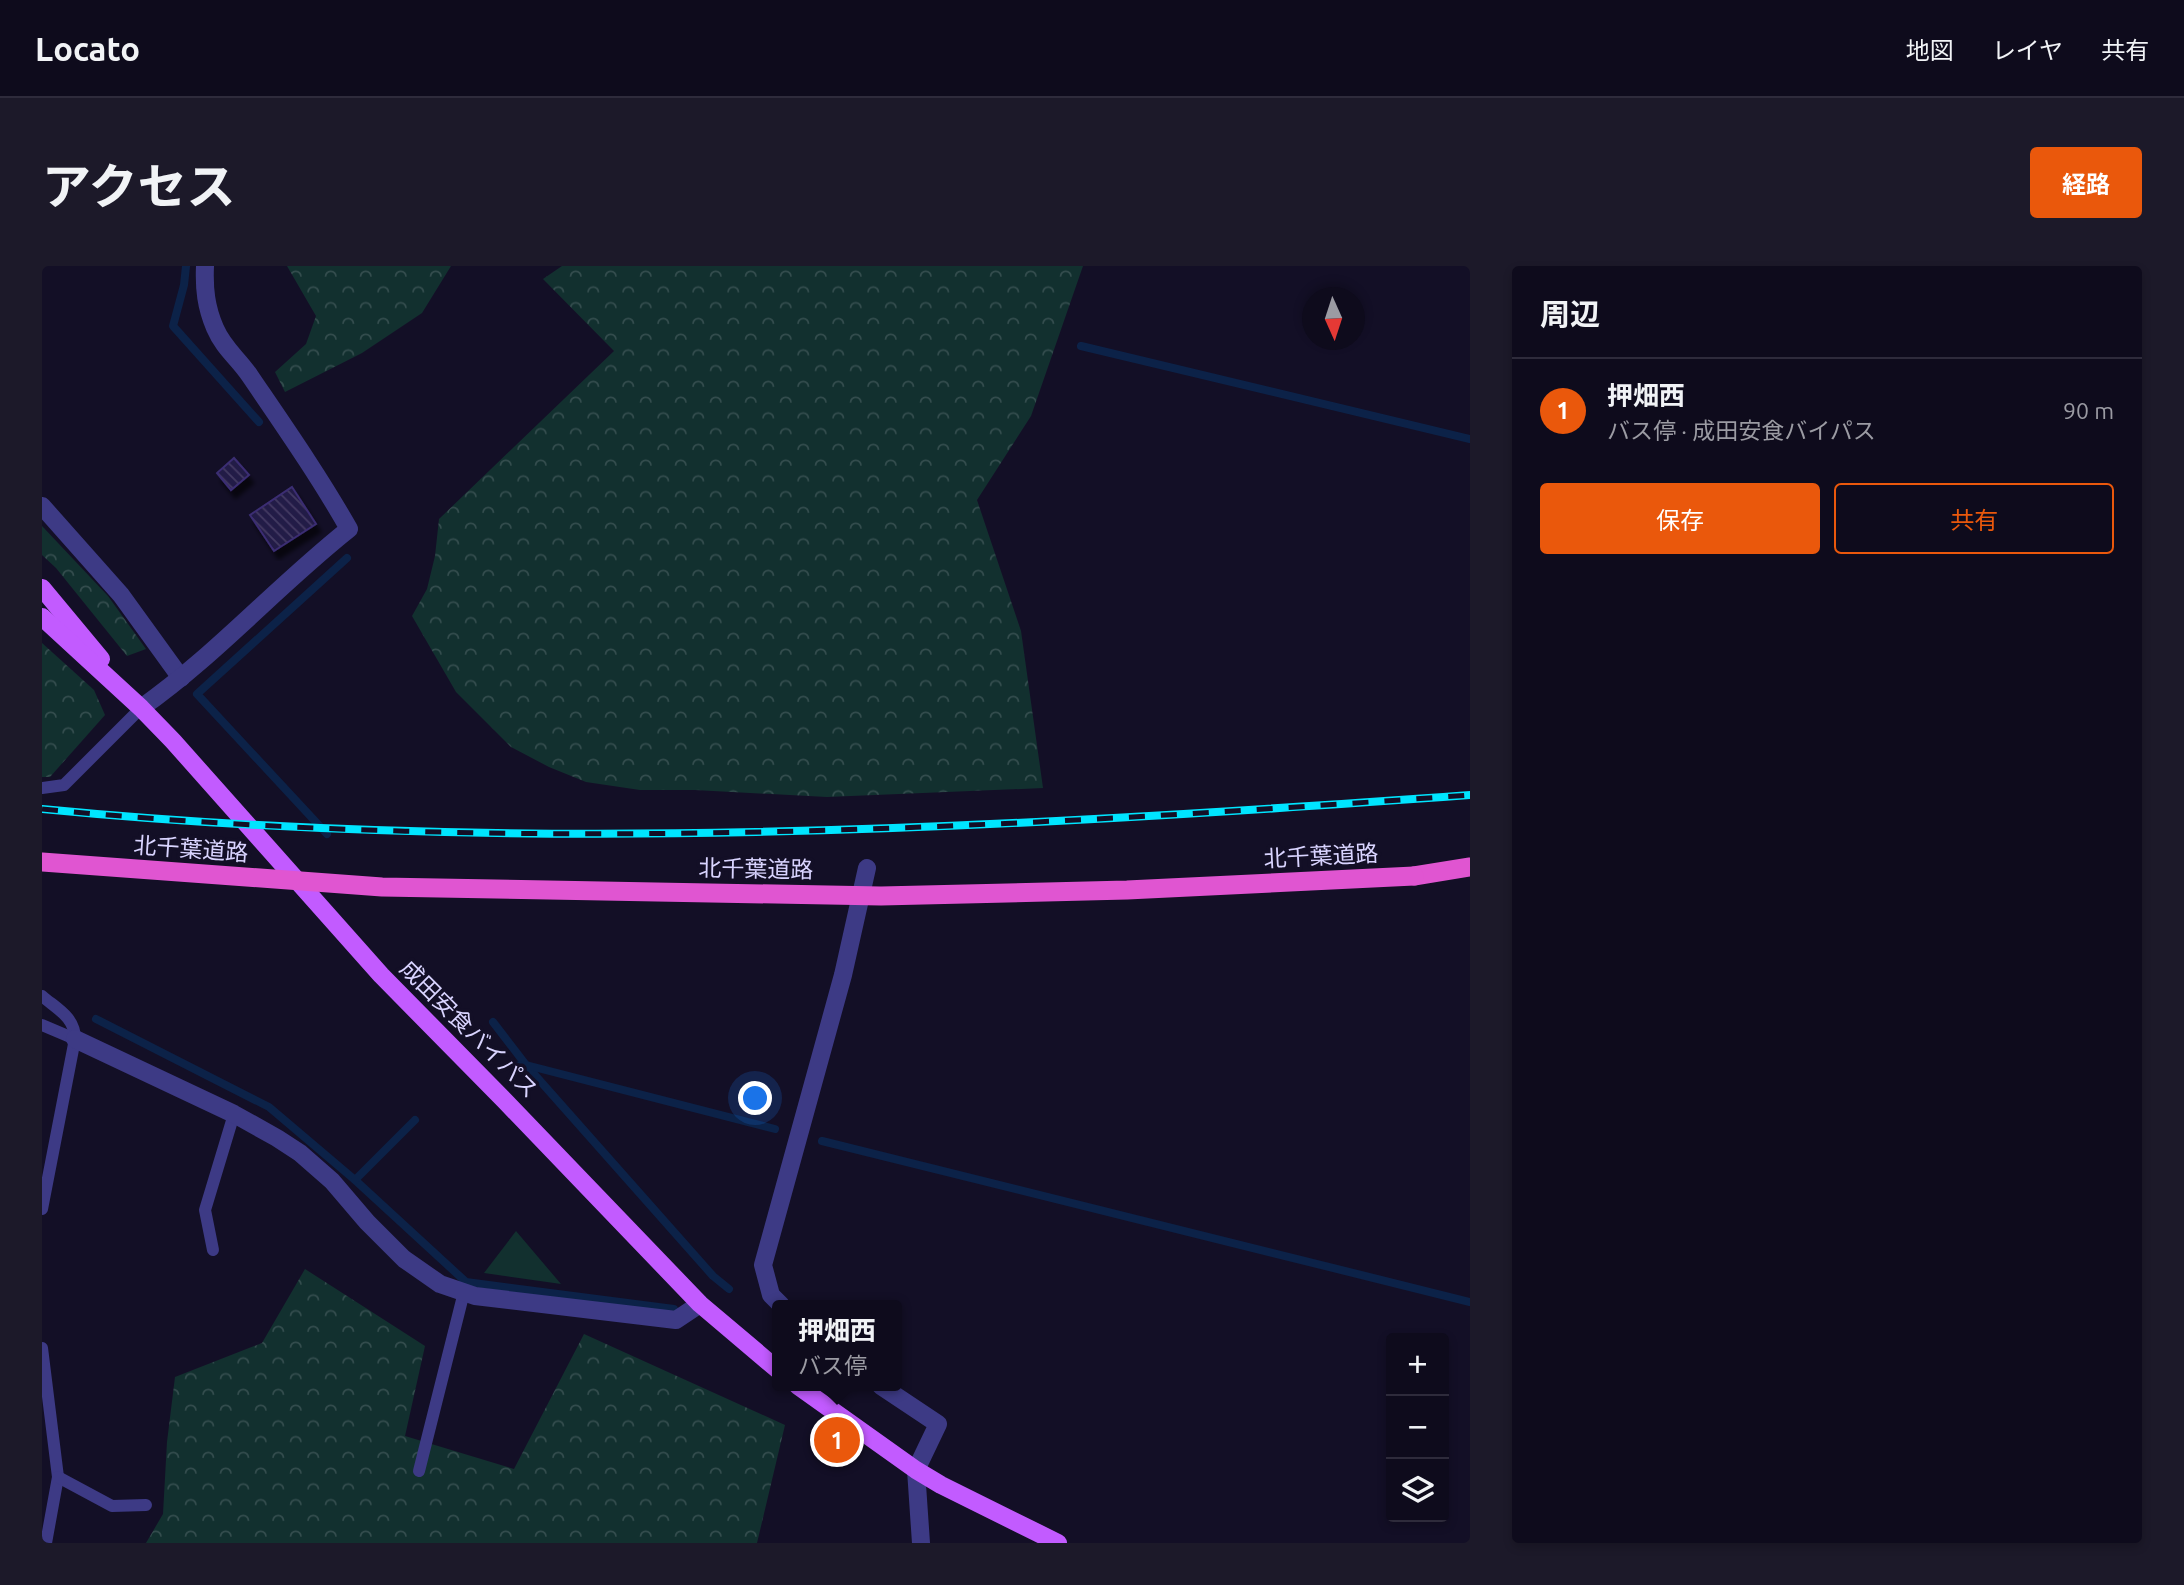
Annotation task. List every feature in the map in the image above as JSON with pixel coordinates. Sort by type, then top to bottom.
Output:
[{"type":"highway","name":"北千葉道路","points":[[42,862],[382,887],[881,896],[1127,890],[1414,876],[1470,870]]},
{"type":"main road","name":"成田安食バイパス","points":[[42,588],[141,708]]},
{"type":"main road","name":"成田安食バイパス","points":[[42,617],[173,741],[381,975],[700,1304],[772,1365]]},
{"type":"main road","points":[[805,1391],[916,1470],[1058,1543]]},
{"type":"street","points":[[141,708],[181,677],[349,529],[331,497],[247,371],[227,351],[215,328],[204,296],[205,266]]},
{"type":"street","points":[[42,506],[121,595],[181,677]]},
{"type":"street","points":[[775,1300],[771,1296],[763,1265],[843,975],[867,868]]},
{"type":"street","points":[[75,1039],[234,1114],[300,1153],[332,1181],[404,1259],[440,1284],[489,1298],[676,1320],[700,1304]]},
{"type":"street","points":[[888,1391],[938,1424],[916,1470],[921,1543]]},
{"type":"lane","points":[[42,788],[64,785],[141,708]]},
{"type":"lane","points":[[42,996],[66,1015],[75,1028],[42,1209]]},
{"type":"lane","points":[[42,1026],[75,1039]]},
{"type":"lane","points":[[213,1250],[205,1210],[234,1114]]},
{"type":"lane","points":[[419,1471],[464,1292]]},
{"type":"lane","points":[[42,1348],[58,1477],[46,1543]]},
{"type":"lane","points":[[58,1477],[111,1506],[146,1505]]},
{"type":"green space","points":[[287,266],[451,266],[422,313],[362,353],[285,392],[275,372],[306,344],[316,316]]},
{"type":"green space","points":[[562,266],[1083,266],[1031,416],[977,500],[1021,631],[1043,788],[827,797],[640,790],[586,782],[511,747],[456,692],[412,616],[427,589],[435,556],[439,519],[614,351],[543,279]]},
{"type":"green space","points":[[42,526],[108,596],[146,649],[127,656],[56,568],[42,555]]},
{"type":"green space","points":[[42,643],[94,690],[105,715],[50,777],[42,777]]},
{"type":"green space","points":[[516,1231],[561,1284],[484,1273]]},
{"type":"green space","points":[[305,1269],[425,1346],[405,1436],[514,1469],[584,1334],[785,1425],[757,1543],[146,1543],[163,1514],[167,1442],[175,1377],[262,1343]]},
{"type":"building","points":[[234,458],[249,475],[231,490],[217,473]]},
{"type":"building","points":[[292,487],[316,524],[274,551],[250,515]]},
{"type":"waterway","points":[[186,266],[173,326],[259,422]]},
{"type":"waterway","points":[[1081,346],[1470,439]]},
{"type":"waterway","points":[[327,834],[197,694],[347,558]]},
{"type":"waterway","points":[[96,1019],[269,1107],[355,1180],[466,1282],[674,1309]]},
{"type":"waterway","points":[[493,1022],[526,1065],[713,1276],[729,1289]]},
{"type":"waterway","points":[[514,1066],[526,1065],[775,1129]]},
{"type":"waterway","points":[[355,1180],[415,1120]]},
{"type":"waterway","points":[[822,1141],[1470,1302]]},
{"type":"railway","points":[[42,809],[220,823],[399,831],[577,834],[935,826],[1113,818],[1470,795]]},
{"type":"place","name":"押畑西","points":[[837,1440]]}]
